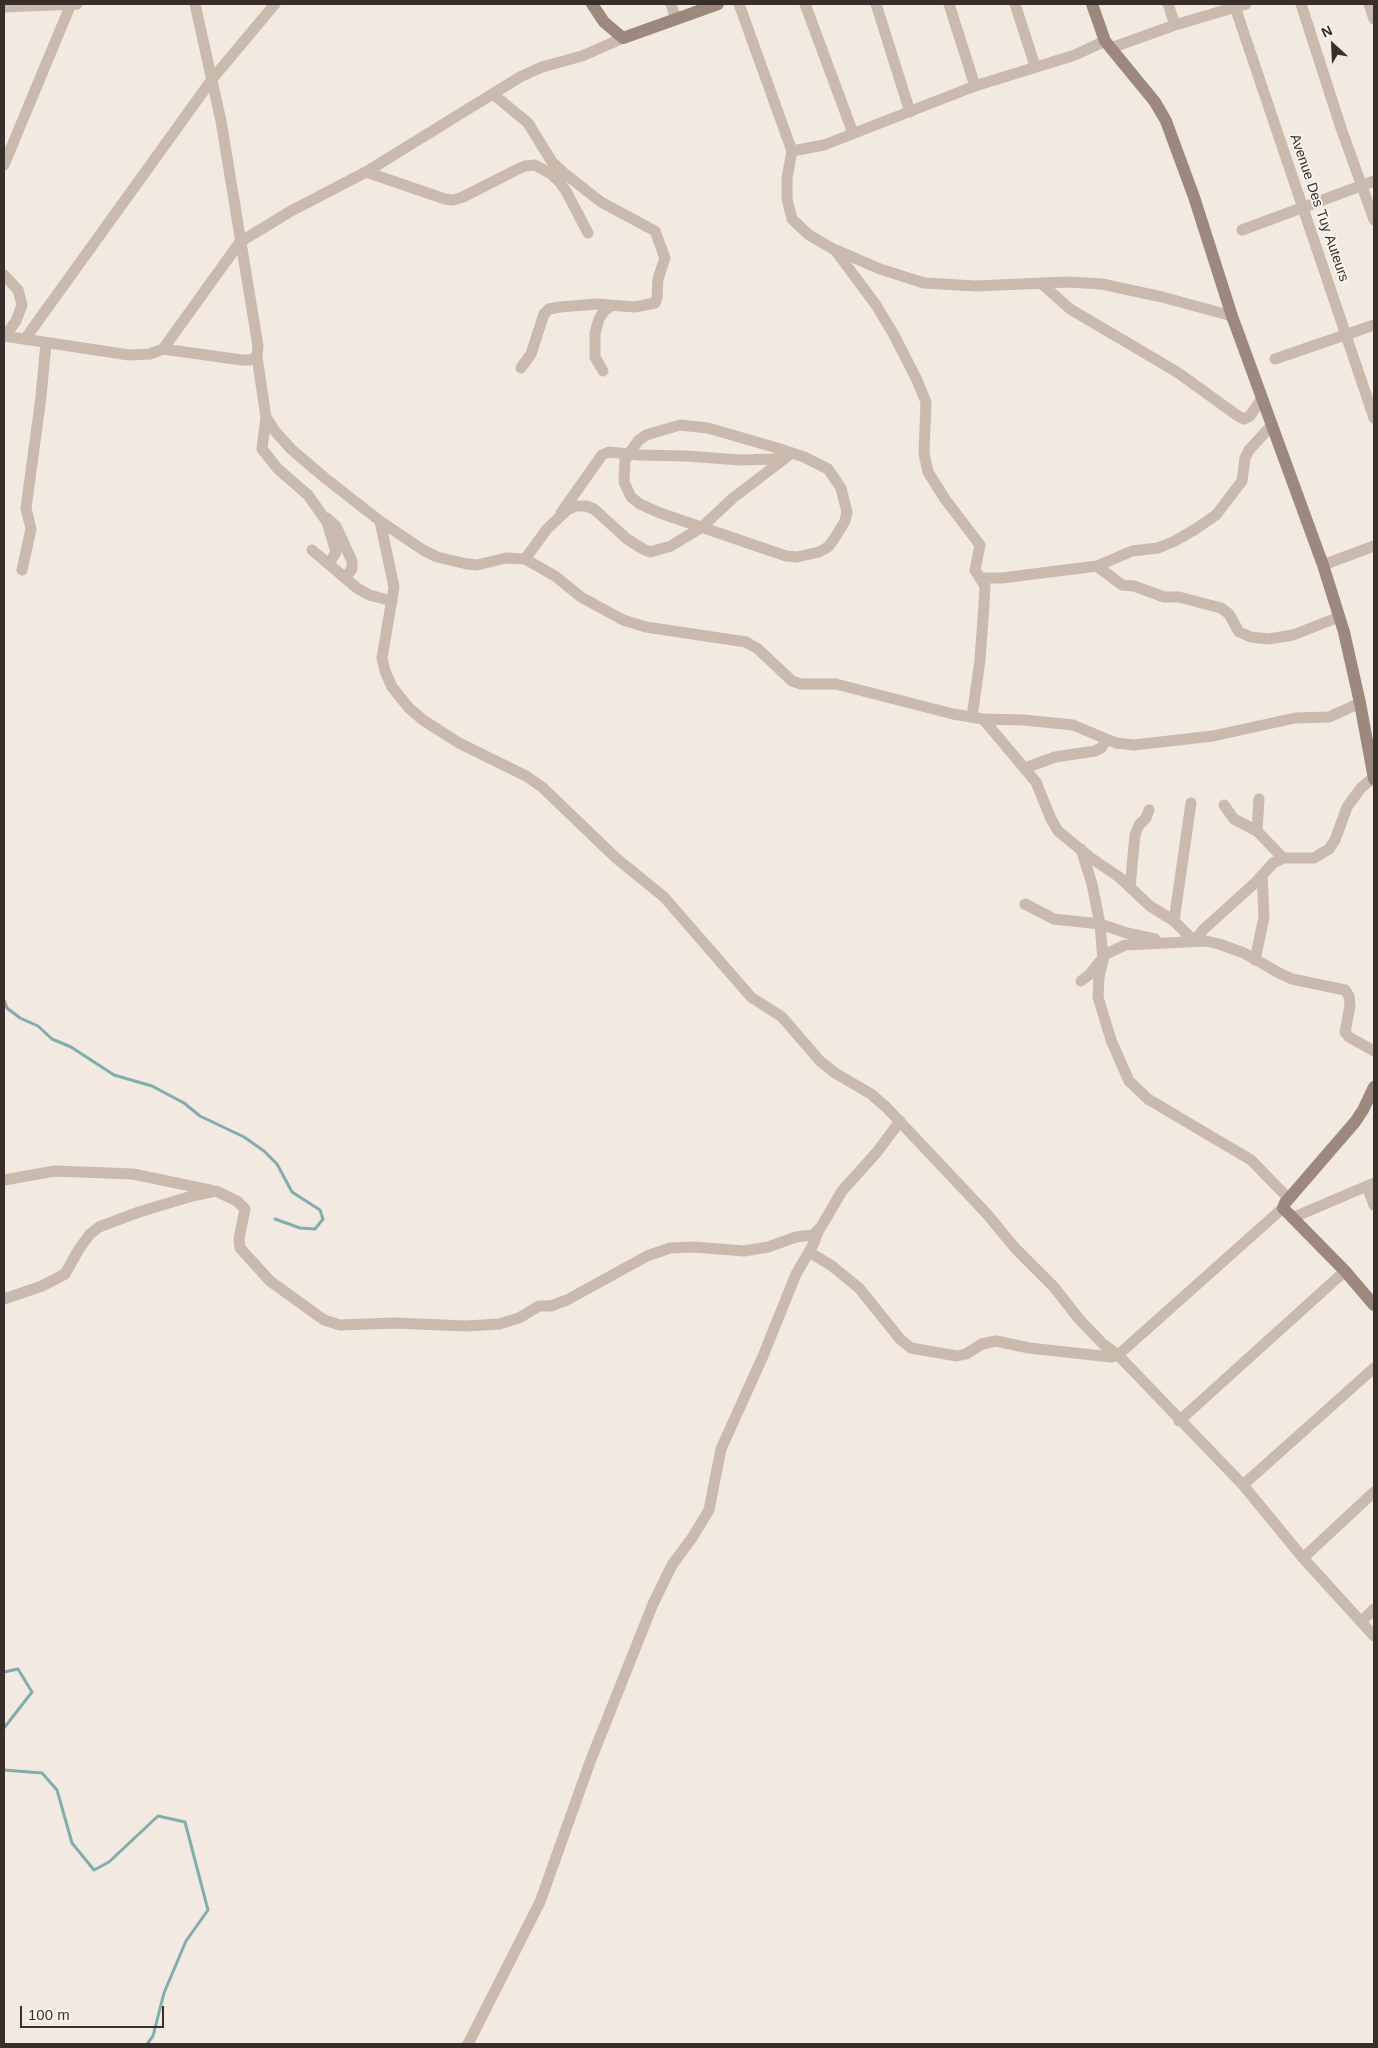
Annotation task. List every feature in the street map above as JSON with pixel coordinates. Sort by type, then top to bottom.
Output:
[{"type":"street","points":[[4,7],[73,4],[4,166]]},
{"type":"street","points":[[195,4],[213,78],[258,346],[257,357],[266,417],[262,442],[265,454],[278,469],[308,495],[323,516],[336,552],[329,564]]},
{"type":"street","points":[[25,339],[213,78],[275,4]]},
{"type":"street","points":[[592,4],[604,22],[623,38]]},
{"type":"street","points":[[671,4],[676,19]]},
{"type":"street","points":[[163,349],[240,242],[291,211],[366,172],[532,70],[582,56],[623,38],[718,4]]},
{"type":"street","points":[[739,4],[792,151],[787,178],[787,199],[792,219],[810,235],[835,250],[880,269],[924,283],[976,286],[1041,283],[1102,284],[1162,297],[1232,316]]},
{"type":"street","points":[[805,4],[853,133]]},
{"type":"street","points":[[876,4],[910,112]]},
{"type":"street","points":[[949,4],[975,86]]},
{"type":"street","points":[[1015,4],[1035,66]]},
{"type":"street","points":[[1092,4],[1108,45],[1155,102],[1166,121],[1194,197],[1232,316],[1323,565],[1339,617],[1371,740],[1374,778],[1361,788],[1347,807],[1335,840],[1329,849],[1314,858],[1283,858],[1273,863],[1256,882],[1204,929],[1194,941]]},
{"type":"street","points":[[1168,4],[1175,25]]},
{"type":"street","points":[[1301,4],[1341,128],[1374,220]]},
{"type":"street","points":[[1369,4],[1374,19]]},
{"type":"street","points":[[792,151],[824,145],[975,86],[1035,66],[1239,5]]},
{"type":"street","name":"Avenue Des Tuy Auteurs","points":[[1239,5],[1302,206],[1374,418]]},
{"type":"street","points":[[494,95],[528,123],[552,162],[564,174],[601,202],[650,227],[659,237],[665,258],[658,279],[657,301],[650,306],[576,305],[546,311],[531,354],[521,368]]},
{"type":"street","points":[[366,172],[444,199],[453,200],[463,197],[525,166],[535,165],[558,180],[588,233]]},
{"type":"street","points":[[1242,230],[1302,206],[1374,181]]},
{"type":"street","points":[[835,250],[876,305],[917,380],[926,402],[924,453],[928,472],[945,499],[980,545],[980,552],[975,564],[975,570],[984,586],[978,718],[1036,782],[1051,819],[1058,830],[1130,886],[1150,906],[1174,921],[1194,941]]},
{"type":"street","points":[[4,275],[18,290],[22,305],[16,320],[4,336],[130,355],[150,354],[163,349],[242,360],[250,360],[257,357]]},
{"type":"street","points":[[1041,283],[1070,309],[1177,372],[1238,416],[1244,419],[1250,416],[1262,398]]},
{"type":"street","points":[[602,371],[595,357],[595,333],[599,319],[604,311],[611,306]]},
{"type":"street","points":[[1274,359],[1374,325]]},
{"type":"street","points":[[22,570],[31,529],[26,508],[41,397],[46,343]]},
{"type":"street","points":[[266,417],[291,449],[380,521],[423,550],[437,557],[477,564],[506,558],[526,559],[555,576],[581,597],[623,620],[646,627],[746,642],[758,649],[792,681],[801,684],[836,684],[954,714],[978,718],[1073,725],[1107,740],[1134,745],[1193,739],[1295,718],[1329,717],[1360,703]]},
{"type":"street","points":[[680,425],[708,428],[792,453],[828,469],[841,488],[847,512],[839,532],[828,546],[810,554],[797,557],[786,556],[648,508],[632,497],[624,482],[625,461],[638,441],[646,435],[680,425]]},
{"type":"street","points":[[981,578],[1002,578],[1097,566],[1132,552],[1158,548],[1174,541],[1216,515],[1242,481],[1245,458],[1249,450],[1272,425]]},
{"type":"street","points":[[526,559],[602,455],[609,452],[628,455],[686,456],[740,460],[774,459],[792,453]]},
{"type":"street","points":[[557,519],[576,506],[586,506],[594,509],[636,546],[650,552],[672,546],[702,527],[733,498],[792,453]]},
{"type":"street","points":[[323,516],[336,526],[352,561],[352,569],[346,578]]},
{"type":"street","points":[[380,521],[394,587],[382,658],[385,671],[392,686],[409,708],[423,720],[459,743],[542,787],[616,858],[664,897],[751,997],[782,1017],[820,1061],[835,1073],[871,1094],[900,1121],[987,1214],[1015,1248],[1043,1275],[1079,1319],[1103,1344],[1118,1355],[1179,1421],[1243,1485],[1303,1558],[1374,1636]]},
{"type":"street","points":[[1323,565],[1374,546]]},
{"type":"street","points":[[312,550],[369,595],[392,600]]},
{"type":"street","points":[[1097,566],[1122,585],[1134,586],[1164,597],[1180,597],[1221,608],[1229,614],[1239,632],[1251,637],[1269,639],[1293,635],[1339,617]]},
{"type":"street","points":[[1025,768],[1055,757],[1095,752],[1107,740]]},
{"type":"street","points":[[1257,831],[1259,799]]},
{"type":"street","points":[[1174,921],[1191,803]]},
{"type":"street","points":[[1224,805],[1238,822],[1257,831],[1283,858]]},
{"type":"street","points":[[1130,886],[1135,835],[1138,825],[1146,818],[1149,810]]},
{"type":"street","points":[[1081,849],[1092,884],[1100,924],[1102,960],[1098,997],[1110,1040],[1129,1081],[1148,1099],[1251,1160],[1288,1208],[1374,1305]]},
{"type":"street","points":[[1255,960],[1264,917],[1262,875]]},
{"type":"street","points":[[1025,904],[1036,912],[1054,920],[1100,924],[1127,933],[1172,942]]},
{"type":"street","points":[[1081,981],[1106,954],[1125,945],[1194,941],[1219,944],[1244,953],[1292,978],[1345,990],[1349,996],[1350,1006],[1345,1032],[1349,1037],[1374,1051]]},
{"type":"street","points":[[809,1252],[832,1266],[859,1288],[900,1339],[912,1348],[957,1356],[966,1354],[982,1344],[996,1341],[1029,1348],[1104,1358],[1118,1355],[1288,1208],[1355,1122],[1374,1087]]},
{"type":"street","points":[[468,2044],[540,1902],[590,1762],[653,1604],[672,1565],[692,1538],[709,1510],[721,1449],[763,1356],[796,1274],[842,1191],[877,1152],[900,1121]]},
{"type":"street","points":[[4,1180],[55,1171],[133,1174],[216,1191],[237,1201],[245,1209],[238,1245],[270,1281],[324,1320],[340,1325],[394,1323],[466,1326],[499,1324],[519,1318],[539,1306],[551,1306],[562,1302],[647,1256],[664,1250],[683,1246],[744,1251],[768,1247],[796,1237],[813,1235],[818,1232]]},
{"type":"street","points":[[1288,1208],[1370,1185],[1374,1205]]},
{"type":"street","points":[[4,1299],[42,1286],[65,1274],[79,1249],[90,1234],[99,1227],[139,1212],[216,1191]]},
{"type":"street","points":[[1179,1421],[1345,1272]]},
{"type":"street","points":[[1243,1485],[1374,1368]]},
{"type":"street","points":[[1303,1558],[1374,1492]]},
{"type":"street","points":[[1362,1621],[1374,1609]]},
{"type":"waterway","points":[[4,1000],[7,1008],[20,1018],[38,1026],[52,1039],[71,1047],[114,1075],[152,1086],[184,1103],[200,1116],[244,1137],[264,1151],[277,1164],[292,1192],[320,1210],[323,1219],[315,1229],[300,1228],[275,1219]]},
{"type":"waterway","points":[[4,1672],[18,1669],[32,1692],[4,1728]]},
{"type":"waterway","points":[[4,1770],[42,1773],[57,1790],[72,1843],[94,1870],[109,1862],[158,1816],[185,1822],[208,1910],[186,1941],[164,1993],[153,2036],[147,2044]]}]
